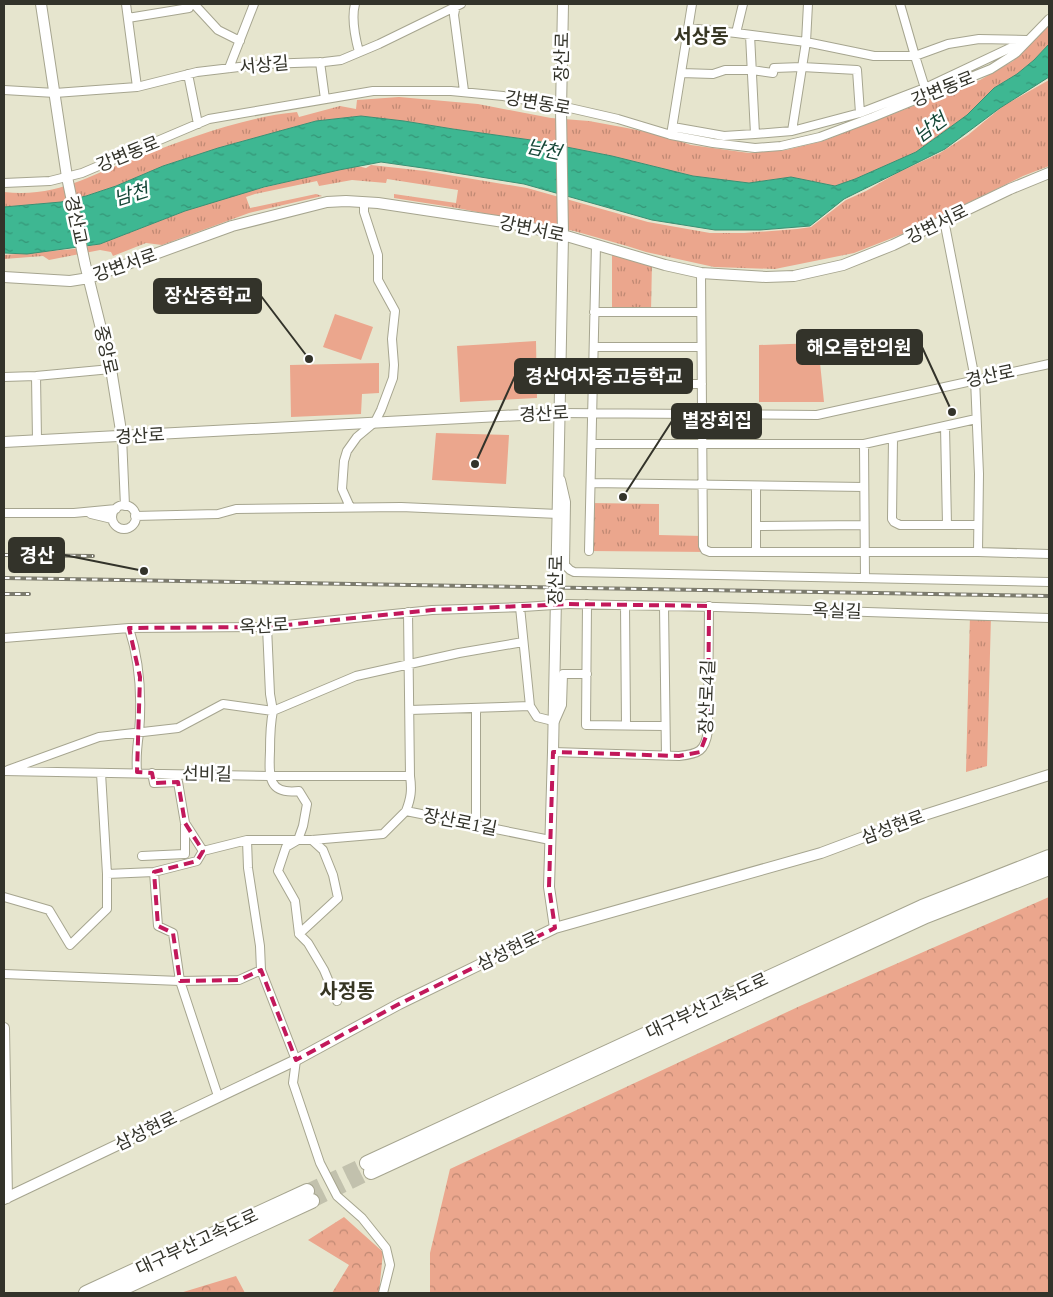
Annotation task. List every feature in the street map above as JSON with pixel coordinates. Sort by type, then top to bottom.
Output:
[{"type":"highway","name":"대구부산고속도로","points":[[369,1168],[924,912],[1049,857]]},
{"type":"highway","name":"대구부산고속도로","points":[[924,912],[1049,868]]},
{"type":"highway","name":"대구부산고속도로","points":[[86,1293],[310,1196],[112,1293]]},
{"type":"street","points":[[41,4],[67,177]]},
{"type":"street","points":[[126,4],[138,87]]},
{"type":"street","points":[[128,18],[189,8],[192,4],[218,30],[240,41]]},
{"type":"street","points":[[229,68],[254,4]]},
{"type":"street","points":[[355,4],[354,18],[359,52]]},
{"type":"street","points":[[458,4],[454,15],[464,91]]},
{"type":"street","name":"서상길","points":[[4,90],[55,92],[138,87],[188,74],[229,68],[341,60],[420,24],[458,4]]},
{"type":"street","name":"장산로","points":[[555,928],[549,886],[558,514],[563,4]]},
{"type":"street","points":[[692,4],[672,131],[724,136],[792,131],[860,113],[925,88],[1027,40]]},
{"type":"street","points":[[736,33],[743,4]]},
{"type":"street","points":[[792,131],[806,42],[808,4]]},
{"type":"street","points":[[900,4],[925,88]]},
{"type":"street","name":"강변동로","points":[[4,184],[50,181],[82,173],[209,119],[373,91],[464,91],[618,118],[729,146],[755,148],[782,146],[806,141],[872,118],[991,69],[1016,53],[1049,19]]},
{"type":"street","points":[[688,28],[806,42],[874,56],[915,56],[948,44],[978,39],[1027,40]]},
{"type":"street","points":[[750,35],[755,134]]},
{"type":"street","points":[[320,62],[324,99]]},
{"type":"street","points":[[681,74],[713,74],[725,70],[752,70],[774,73],[774,68],[802,67],[857,70],[860,113]]},
{"type":"street","points":[[188,74],[198,124]]},
{"type":"street","name":"강변서로","points":[[4,277],[70,281],[88,278],[240,223],[327,202],[364,202],[469,216],[562,233],[665,266],[701,273],[766,278],[794,276],[843,265],[893,245],[1010,189],[1049,173]]},
{"type":"street","name":"경산교","points":[[67,177],[85,264]]},
{"type":"street","points":[[350,507],[342,489],[344,461],[347,452],[357,438],[375,422],[393,378],[394,366],[392,339],[395,314],[378,280],[378,255],[364,212],[364,202]]},
{"type":"street","points":[[944,220],[975,379],[979,474],[978,552]]},
{"type":"street","points":[[589,551],[596,245]]},
{"type":"street","name":"중앙로","points":[[85,264],[111,369],[122,437]]},
{"type":"street","points":[[701,273],[703,546],[706,550],[710,552],[978,552],[1049,554]]},
{"type":"street","points":[[594,312],[701,312]]},
{"type":"street","points":[[594,347],[701,347]]},
{"type":"street","name":"경산로","points":[[4,442],[559,413],[817,414],[1049,364]]},
{"type":"street","points":[[4,377],[111,369]]},
{"type":"street","points":[[36,376],[37,440]]},
{"type":"street","points":[[593,384],[702,384]]},
{"type":"street","points":[[592,444],[864,444],[976,419]]},
{"type":"street","points":[[946,426],[947,525]]},
{"type":"street","points":[[122,437],[125,506]]},
{"type":"street","points":[[893,438],[892,520],[900,525],[978,525]]},
{"type":"street","points":[[864,444],[865,578]]},
{"type":"street","points":[[558,467],[566,502],[565,564],[574,572],[1049,582]]},
{"type":"street","points":[[591,483],[703,486],[864,486]]},
{"type":"street","points":[[756,486],[756,552]]},
{"type":"street","points":[[4,513],[74,512],[116,509],[125,506],[132,509],[135,520],[132,526],[124,529],[117,527],[112,519],[94,514],[74,512]]},
{"type":"street","points":[[135,516],[218,514],[236,509],[350,507],[400,507],[558,514]]},
{"type":"street","points":[[112,519],[116,509]]},
{"type":"street","points":[[756,526],[864,525]]},
{"type":"street","name":"옥실길","points":[[522,607],[567,604],[709,606],[1049,618]]},
{"type":"street","points":[[587,604],[586,725],[665,726]]},
{"type":"street","points":[[625,605],[626,725]]},
{"type":"street","points":[[664,606],[666,756]]},
{"type":"street","name":"장산로4길","points":[[553,752],[666,756],[690,755],[700,752],[706,742],[708,731],[709,606]]},
{"type":"street","points":[[522,607],[523,642],[530,706],[537,717],[553,723],[562,705],[563,674],[586,674]]},
{"type":"street","name":"옥산로","points":[[4,638],[129,628],[267,627],[408,612],[522,607]]},
{"type":"street","name":"장산로1길","points":[[408,612],[410,776],[412,790],[406,811],[550,840]]},
{"type":"street","points":[[267,627],[270,694],[273,711],[270,724],[269,776],[275,786],[286,792],[299,791],[307,804],[304,826],[298,840],[286,847],[278,871],[295,901],[299,934],[308,943],[324,970],[337,1001]]},
{"type":"street","points":[[129,628],[140,676],[136,746],[137,772]]},
{"type":"street","points":[[4,771],[99,737],[178,728],[223,704],[273,711],[356,676],[408,663],[523,642]]},
{"type":"street","points":[[410,710],[530,706]]},
{"type":"street","points":[[476,709],[476,825]]},
{"type":"street","name":"선비길","points":[[4,771],[137,772],[269,776],[410,776]]},
{"type":"street","points":[[4,897],[49,910],[70,945],[107,910],[108,874],[101,773]]},
{"type":"street","points":[[142,856],[185,854],[185,823],[178,782],[154,782],[152,773]]},
{"type":"street","name":"삼성현로","points":[[5,1199],[296,1060],[399,1004],[555,928],[821,853],[912,819],[1046,776]]},
{"type":"street","points":[[108,874],[154,872],[197,861],[203,851],[247,840],[312,840],[383,834],[406,811]]},
{"type":"street","points":[[185,823],[203,851]]},
{"type":"street","points":[[247,840],[248,868],[260,946],[261,970],[296,1060],[293,1083],[320,1163],[337,1196],[362,1218],[386,1248],[390,1265],[383,1293]]},
{"type":"street","points":[[299,934],[338,898],[334,876],[323,850],[312,840]]},
{"type":"street","points":[[154,872],[158,926],[173,933],[180,981],[218,1096]]},
{"type":"street","points":[[4,974],[180,981],[239,980],[261,970]]},
{"type":"street","points":[[4,1028],[5,1199]]},
{"type":"highlighted area","points":[[569,604],[709,606],[708,731],[700,752],[679,756],[553,752],[549,887],[555,928],[399,1004],[296,1060],[261,970],[239,980],[180,981],[173,933],[158,926],[154,872],[197,861],[203,851],[185,823],[178,782],[154,783],[152,773],[137,772],[140,677],[129,628],[267,627],[432,610]]},
{"type":"green space","points":[[1049,25],[1049,44],[1017,74],[994,88],[967,115],[916,152],[835,186],[791,177],[749,183],[693,176],[612,156],[531,140],[361,116],[316,121],[218,148],[163,166],[116,186],[86,196],[61,202],[4,207],[4,192],[24,193],[58,188],[158,150],[237,123],[297,112],[299,117],[340,106],[356,109],[357,100],[399,97],[478,104],[551,118],[589,121],[627,128],[661,135],[691,145],[749,153],[786,150],[823,141],[980,80],[1013,61]]},
{"type":"green space","points":[[1049,80],[1049,166],[1023,176],[910,231],[854,253],[775,269],[714,267],[646,252],[574,231],[457,208],[394,198],[394,194],[456,203],[458,190],[387,179],[386,183],[352,180],[319,186],[317,181],[255,194],[246,197],[250,208],[316,194],[322,196],[249,213],[162,245],[146,243],[113,256],[111,252],[100,250],[49,260],[43,256],[4,259],[4,255],[73,249],[100,244],[193,208],[238,194],[323,173],[357,166],[366,168],[371,165],[425,171],[527,188],[648,222],[710,233],[744,233],[811,227],[846,200],[940,153],[968,135],[1003,106]]},
{"type":"green space","points":[[612,250],[652,262],[651,312],[612,312]]},
{"type":"green space","points":[[335,314],[373,327],[361,360],[323,347]]},
{"type":"green space","points":[[536,341],[537,398],[460,402],[457,346]]},
{"type":"green space","points":[[818,343],[824,402],[759,402],[759,345]]},
{"type":"green space","points":[[379,363],[379,393],[362,394],[361,414],[291,417],[290,365]]},
{"type":"green space","points":[[436,433],[509,435],[506,484],[432,480]]},
{"type":"green space","points":[[590,503],[659,504],[659,535],[703,536],[703,546],[710,552],[589,551]]},
{"type":"green space","points":[[970,615],[991,616],[987,766],[966,772]]},
{"type":"green space","points":[[1049,897],[1049,1293],[430,1293],[430,1253],[450,1169],[800,1006]]},
{"type":"green space","points":[[344,1217],[383,1252],[379,1293],[332,1293],[349,1265],[308,1240]]},
{"type":"green space","points":[[236,1276],[245,1293],[180,1293]]},
{"type":"water","name":"남천","points":[[1049,44],[1049,77],[1000,108],[945,149],[844,199],[810,226],[760,230],[715,230],[652,220],[524,184],[381,162],[264,187],[185,211],[100,244],[27,254],[4,253],[4,207],[61,202],[86,196],[116,186],[163,166],[218,148],[316,121],[361,116],[531,140],[612,156],[693,176],[749,183],[791,177],[835,186],[916,152],[967,115],[994,88],[1017,74]]},
{"type":"tunnel","points":[[307,1191],[367,1163]]},
{"type":"tunnel","points":[[312,1201],[371,1172]]},
{"type":"railway","points":[[4,555],[93,556]]},
{"type":"railway","points":[[4,578],[1049,596]]},
{"type":"railway","points":[[4,594],[29,594]]},
{"type":"place","name":"장산중학교","points":[[309,359]]},
{"type":"place","name":"해오름한의원","points":[[952,412]]},
{"type":"place","name":"경산여자중고등학교","points":[[475,464]]},
{"type":"place","name":"별장회집","points":[[623,497]]},
{"type":"place","name":"경산","points":[[144,571]]},
{"type":"district","name":"서상동","points":[[701,36]]},
{"type":"district","name":"사정동","points":[[347,991]]}]
